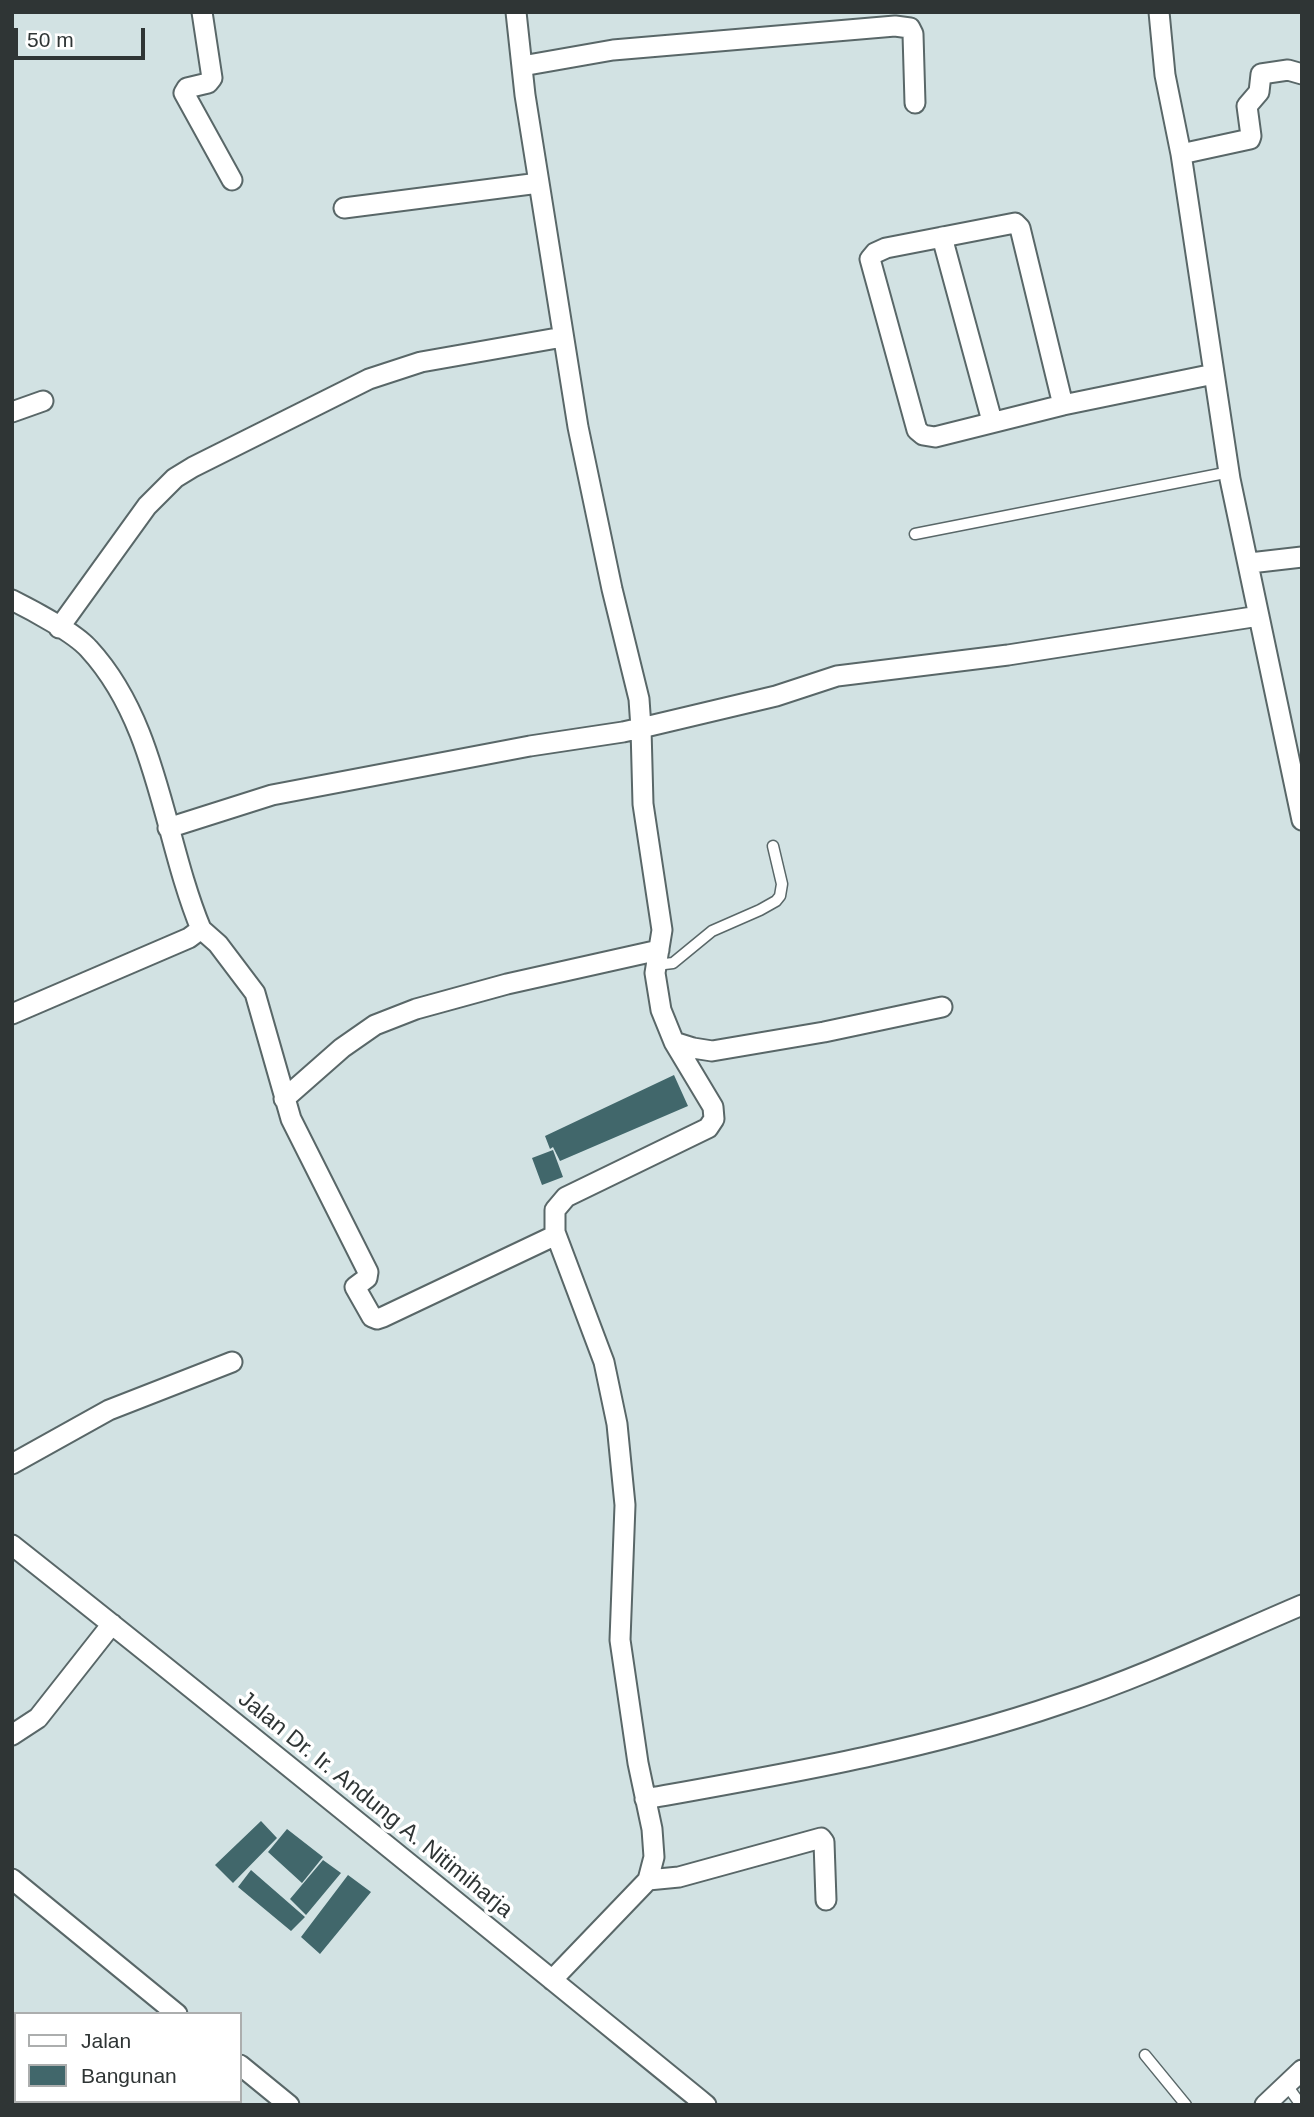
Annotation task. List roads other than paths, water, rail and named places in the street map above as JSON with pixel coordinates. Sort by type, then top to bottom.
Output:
[{"type":"street","points":[[202,12],[212,78],[208,83],[187,88],[184,93],[232,180]]},
{"type":"street","points":[[516,12],[539,183],[578,427],[612,589],[639,699],[643,804],[662,930],[654,973],[661,1010],[674,1042],[713,1107],[714,1119],[708,1128],[566,1197],[555,1210],[556,1235],[604,1362],[617,1424],[625,1505],[620,1640],[638,1763],[652,1829],[654,1857],[648,1880],[552,1980]]},
{"type":"street","points":[[1159,12],[1166,75],[1181,154],[1230,472],[1302,820]]},
{"type":"street","points":[[522,66],[613,50],[895,26],[910,28],[913,34],[915,103]]},
{"type":"street","points":[[1181,154],[1250,139],[1247,107],[1259,92],[1261,74],[1288,70],[1302,74]]},
{"type":"street","points":[[344,208],[539,183]]},
{"type":"street","points":[[1063,405],[1020,228],[1015,223],[886,248],[875,253],[870,259],[917,430],[923,435],[935,437],[992,421],[1214,374]]},
{"type":"street","points":[[942,236],[992,421]]},
{"type":"street","points":[[59,628],[147,506],[175,478],[193,467],[369,379],[421,362],[563,337]]},
{"type":"street","points":[[12,412],[43,401]]},
{"type":"street","points":[[1250,563],[1302,557]]},
{"type":"street","points":[[12,600],[87,647],[124,696],[147,755],[201,929],[218,944],[255,993],[291,1119],[368,1272],[367,1278],[355,1287],[372,1317],[383,1317],[556,1235]]},
{"type":"street","points":[[168,828],[272,795],[530,746],[641,728],[776,696],[837,676],[1008,655],[1259,616]]},
{"type":"street","points":[[12,1014],[189,939],[201,929]]},
{"type":"street","points":[[284,1099],[342,1048],[375,1025],[415,1009],[507,984],[657,957]]},
{"type":"street","points":[[674,1042],[712,1051],[824,1032],[942,1007]]},
{"type":"street","points":[[12,1464],[109,1410],[232,1362]]},
{"type":"street","name":"Jalan Dr. Ir. Andung A. Nitimiharja","points":[[12,1545],[705,2105]]},
{"type":"street","points":[[645,1798],[899,1751],[1034,1713],[1116,1683],[1302,1605]]},
{"type":"street","points":[[12,1735],[38,1718],[112,1624]]},
{"type":"street","points":[[648,1880],[678,1877],[821,1838],[824,1842],[826,1900]]},
{"type":"street","points":[[12,1879],[175,2012]]},
{"type":"street","points":[[242,2067],[289,2105]]},
{"type":"street","points":[[1265,2105],[1302,2070]]},
{"type":"lane","points":[[915,534],[1230,472]]},
{"type":"lane","points":[[657,957],[673,963],[712,931],[760,911],[776,901],[780,896],[782,884],[773,846]]},
{"type":"lane","points":[[1145,2055],[1186,2105]]},
{"type":"lane","points":[[1286,2084],[1301,2105]]}]
